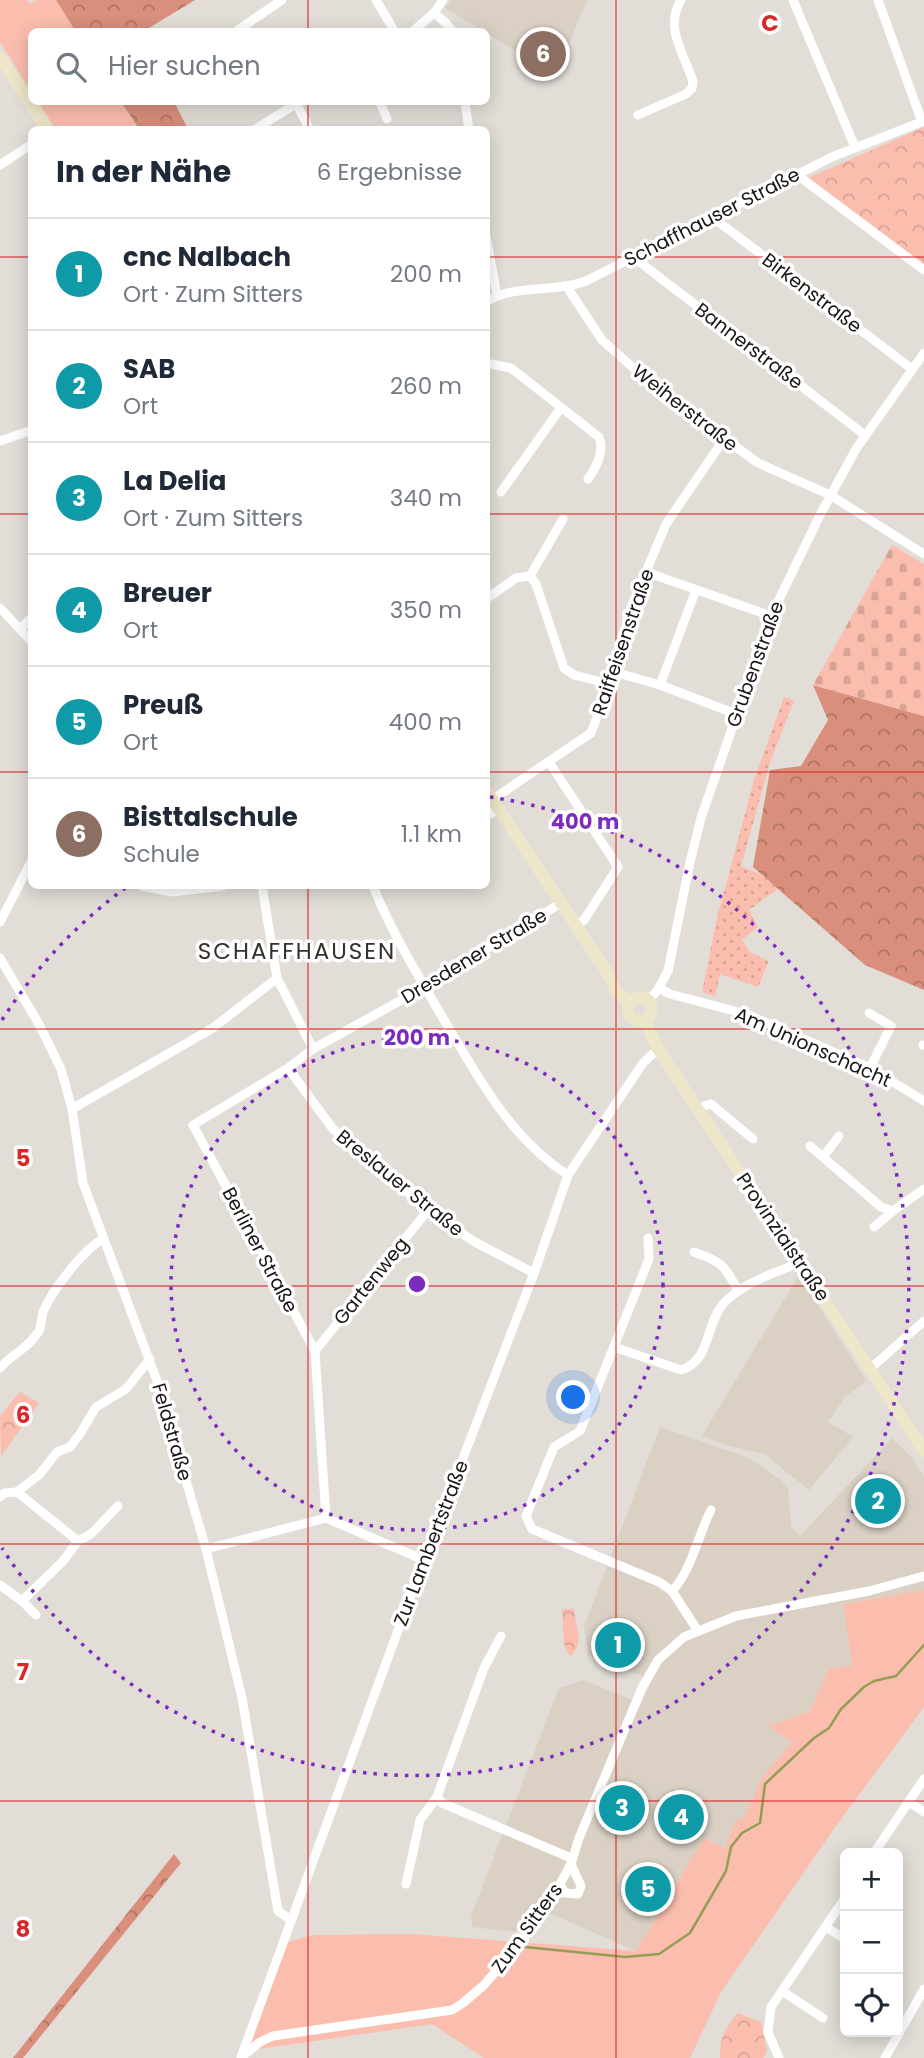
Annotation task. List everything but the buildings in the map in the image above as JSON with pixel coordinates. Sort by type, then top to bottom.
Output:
[{"type":"street","points":[[241,28],[282,0]]},
{"type":"street","points":[[376,0],[393,28]]},
{"type":"street","points":[[417,28],[434,13],[443,0]]},
{"type":"street","points":[[638,115],[686,94],[692,88],[693,80],[674,32],[675,14],[681,0]]},
{"type":"street","points":[[793,0],[855,147]]},
{"type":"street","points":[[878,0],[877,4],[923,121]]},
{"type":"street","points":[[434,13],[449,28]]},
{"type":"street","points":[[0,57],[28,100]]},
{"type":"street","points":[[32,105],[45,126]]},
{"type":"street","points":[[260,126],[293,105]]},
{"type":"street","points":[[299,105],[308,126]]},
{"type":"street","points":[[381,105],[387,119]]},
{"type":"street","points":[[465,105],[468,126]]},
{"type":"street","name":"Schaffhauser Straße","points":[[497,295],[567,287],[586,281],[796,174],[855,147],[923,121]]},
{"type":"street","points":[[0,165],[28,147]]},
{"type":"street","points":[[796,174],[924,270]]},
{"type":"street","name":"Birkenstraße","points":[[712,217],[912,369]]},
{"type":"street","points":[[490,257],[497,295],[490,299]]},
{"type":"street","name":"Bannerstraße","points":[[633,257],[865,435]]},
{"type":"street","name":"Weiherstraße","points":[[567,287],[602,340],[657,389],[765,467],[830,495],[924,554]]},
{"type":"street","name":"Grubenstraße","points":[[648,1000],[659,988],[668,971],[701,818],[771,616],[830,495],[865,435],[924,353]]},
{"type":"street","points":[[490,367],[504,365],[511,368],[599,437],[602,443],[601,451],[588,480]]},
{"type":"street","points":[[501,492],[560,409]]},
{"type":"street","points":[[0,441],[28,431]]},
{"type":"street","name":"Raiffeisenstraße","points":[[549,761],[587,737],[594,726],[614,672],[630,610],[666,524],[724,439]]},
{"type":"street","points":[[530,576],[563,519]]},
{"type":"street","points":[[646,572],[771,616]]},
{"type":"street","points":[[490,596],[516,578],[530,576]]},
{"type":"street","points":[[530,576],[536,584],[564,668],[574,675],[610,684]]},
{"type":"street","points":[[660,685],[696,590]]},
{"type":"street","points":[[0,608],[28,638]]},
{"type":"street","points":[[20,629],[28,621]]},
{"type":"street","points":[[614,672],[660,685],[736,714]]},
{"type":"street","points":[[575,925],[584,920],[618,867],[549,761],[493,799],[575,925],[607,972],[616,991],[630,1003]]},
{"type":"street","points":[[0,922],[28,868]]},
{"type":"street","points":[[157,889],[172,892],[198,889]]},
{"type":"street","points":[[262,889],[277,978],[313,1049]]},
{"type":"street","points":[[374,889],[386,918],[425,987],[471,1065],[513,1127],[550,1164],[568,1175]]},
{"type":"street","name":"Dresdener Straße","points":[[313,1049],[425,987],[561,903]]},
{"type":"street","name":"Feldstraße","points":[[0,958],[40,1026],[61,1069],[72,1109],[83,1183],[150,1359],[206,1549],[242,1698],[278,1911],[281,1916],[291,1920]]},
{"type":"street","points":[[72,1109],[213,1028],[277,978]]},
{"type":"street","name":"Am Unionschacht","points":[[659,988],[670,994],[746,1014],[870,1068],[924,1101]]},
{"type":"street","points":[[637,998],[648,1000],[652,1012],[645,1021],[630,1017],[630,1003],[637,998]]},
{"type":"street","points":[[869,1013],[891,1026],[870,1068]]},
{"type":"street","name":"Provinzialstraße","points":[[645,1021],[658,1049],[696,1108],[924,1451]]},
{"type":"street","name":"Berliner Straße","points":[[313,1049],[288,1068],[194,1125],[315,1351],[326,1518]]},
{"type":"street","name":"Zur Lambertstraße","points":[[241,2057],[424,1560],[534,1273],[568,1175],[643,1063],[658,1049]]},
{"type":"street","name":"Breslauer Straße","points":[[288,1068],[332,1129],[428,1210],[473,1241],[534,1273]]},
{"type":"street","points":[[696,1108],[711,1104],[753,1139]]},
{"type":"street","points":[[823,1157],[839,1136]]},
{"type":"street","points":[[810,1146],[881,1207],[893,1211]]},
{"type":"street","points":[[874,1227],[924,1189]]},
{"type":"street","name":"Gartenweg","points":[[315,1351],[428,1210]]},
{"type":"street","points":[[648,1238],[649,1259],[580,1431],[554,1447],[526,1517],[532,1529],[659,1582],[672,1591],[698,1631]]},
{"type":"street","points":[[0,1368],[10,1356],[26,1348],[40,1329],[43,1312],[53,1294],[92,1245],[103,1239]]},
{"type":"street","points":[[694,1252],[717,1261],[738,1290]]},
{"type":"street","points":[[614,1347],[681,1370],[691,1367],[699,1360],[721,1306],[738,1290],[799,1263]]},
{"type":"street","points":[[871,1368],[924,1321]]},
{"type":"street","points":[[0,1497],[4,1493],[18,1492],[39,1475],[57,1452],[69,1447],[80,1434],[96,1406],[126,1389],[150,1359]]},
{"type":"street","points":[[18,1492],[78,1541]]},
{"type":"street","points":[[22,1601],[63,1561],[78,1541],[91,1534],[118,1506]]},
{"type":"street","points":[[672,1591],[681,1582],[701,1529],[712,1510]]},
{"type":"street","points":[[206,1549],[326,1518],[424,1560]]},
{"type":"street","name":"Zum Sitters","points":[[241,2057],[273,2035],[452,2010],[484,1985],[522,1941],[560,1885],[642,1688],[658,1660],[684,1637],[736,1616],[869,1591],[924,1576]]},
{"type":"street","points":[[0,1585],[36,1615]]},
{"type":"street","points":[[406,1884],[420,1820],[437,1797],[484,1668],[501,1636]]},
{"type":"street","points":[[877,1848],[924,1779]]},
{"type":"street","points":[[437,1797],[442,1803],[571,1861],[581,1886],[578,1894],[565,1893],[560,1885]]},
{"type":"street","points":[[909,1802],[924,1812]]},
{"type":"street","points":[[779,2058],[768,2032],[771,2007],[840,1906]]},
{"type":"street","points":[[826,1927],[840,1937]]},
{"type":"street","points":[[903,2019],[924,1989]]},
{"type":"street","points":[[782,1991],[823,2018]]},
{"type":"street","points":[[885,2058],[894,2037]]},
{"type":"shaded area","points":[[451,0],[587,0],[556,75],[490,35],[490,28],[478,28],[445,8]]},
{"type":"shaded area","points":[[799,1275],[866,1381],[844,1398],[828,1422],[853,1437],[809,1490],[764,1454],[702,1436]]},
{"type":"shaded area","points":[[660,1427],[749,1458],[779,1479],[788,1488],[791,1526],[800,1536],[892,1438],[913,1459],[924,1477],[924,1590],[843,1604],[852,1666],[829,1668],[810,1711],[769,1726],[793,1742],[761,1779],[743,1820],[737,1819],[725,1848],[704,1838],[636,1951],[535,1907],[516,1932],[472,1927],[471,1916],[559,1688],[584,1680],[641,1704],[652,1680],[588,1655],[584,1627]]},
{"type":"green space","points":[[0,0],[27,0],[30,4],[37,0],[56,0],[74,28],[28,28],[28,86],[0,42]]},
{"type":"green space","points":[[56,0],[195,0],[149,28],[74,28]]},
{"type":"green space","points":[[40,105],[123,105],[135,124],[131,126],[54,126]]},
{"type":"green space","points":[[123,105],[176,105],[186,126],[137,126]]},
{"type":"green space","points":[[924,127],[924,264],[808,178]]},
{"type":"green space","points":[[892,545],[924,564],[924,716],[813,685]]},
{"type":"green space","points":[[813,685],[924,716],[924,990],[865,965],[753,867],[770,770],[801,766],[828,720]]},
{"type":"green space","points":[[784,697],[794,700],[770,763],[741,866],[762,875],[778,889],[749,910],[758,927],[742,940],[750,952],[769,961],[758,987],[720,974],[715,996],[702,992],[718,914],[754,780]]},
{"type":"green space","points":[[20,1392],[39,1403],[1,1456],[0,1416]]},
{"type":"green space","points":[[924,1590],[924,1707],[836,1826],[721,1992],[690,2058],[484,2058],[432,2024],[239,2052],[277,1945],[313,1935],[413,1934],[636,1951],[704,1838],[725,1848],[737,1818],[743,1820],[761,1779],[792,1742],[768,1726],[810,1711],[829,1668],[852,1666],[843,1604]]},
{"type":"green space","points":[[562,1609],[574,1609],[578,1629],[577,1646],[570,1657],[564,1644]]},
{"type":"green space","points":[[174,1854],[181,1863],[23,2058],[13,2058]]},
{"type":"green space","points":[[738,2013],[761,2022],[767,2052],[763,2058],[720,2058],[724,2034]]},
{"type":"waterway","points":[[525,1947],[625,1957],[659,1954],[690,1933],[726,1871],[731,1847],[742,1833],[760,1823],[765,1784],[814,1738],[829,1728],[841,1709],[864,1687],[874,1681],[896,1676],[924,1645]]},
{"type":"place","name":"Bisttalschule","points":[[543,54]]},
{"type":"place","name":"SAB","points":[[878,1501]]},
{"type":"place","name":"cnc Nalbach","points":[[618,1645]]},
{"type":"place","name":"La Delia","points":[[622,1808]]},
{"type":"place","name":"Breuer","points":[[681,1817]]},
{"type":"place","name":"Preuß","points":[[648,1889]]},
{"type":"district","name":"SCHAFFHAUSEN","points":[[297,951]]}]
